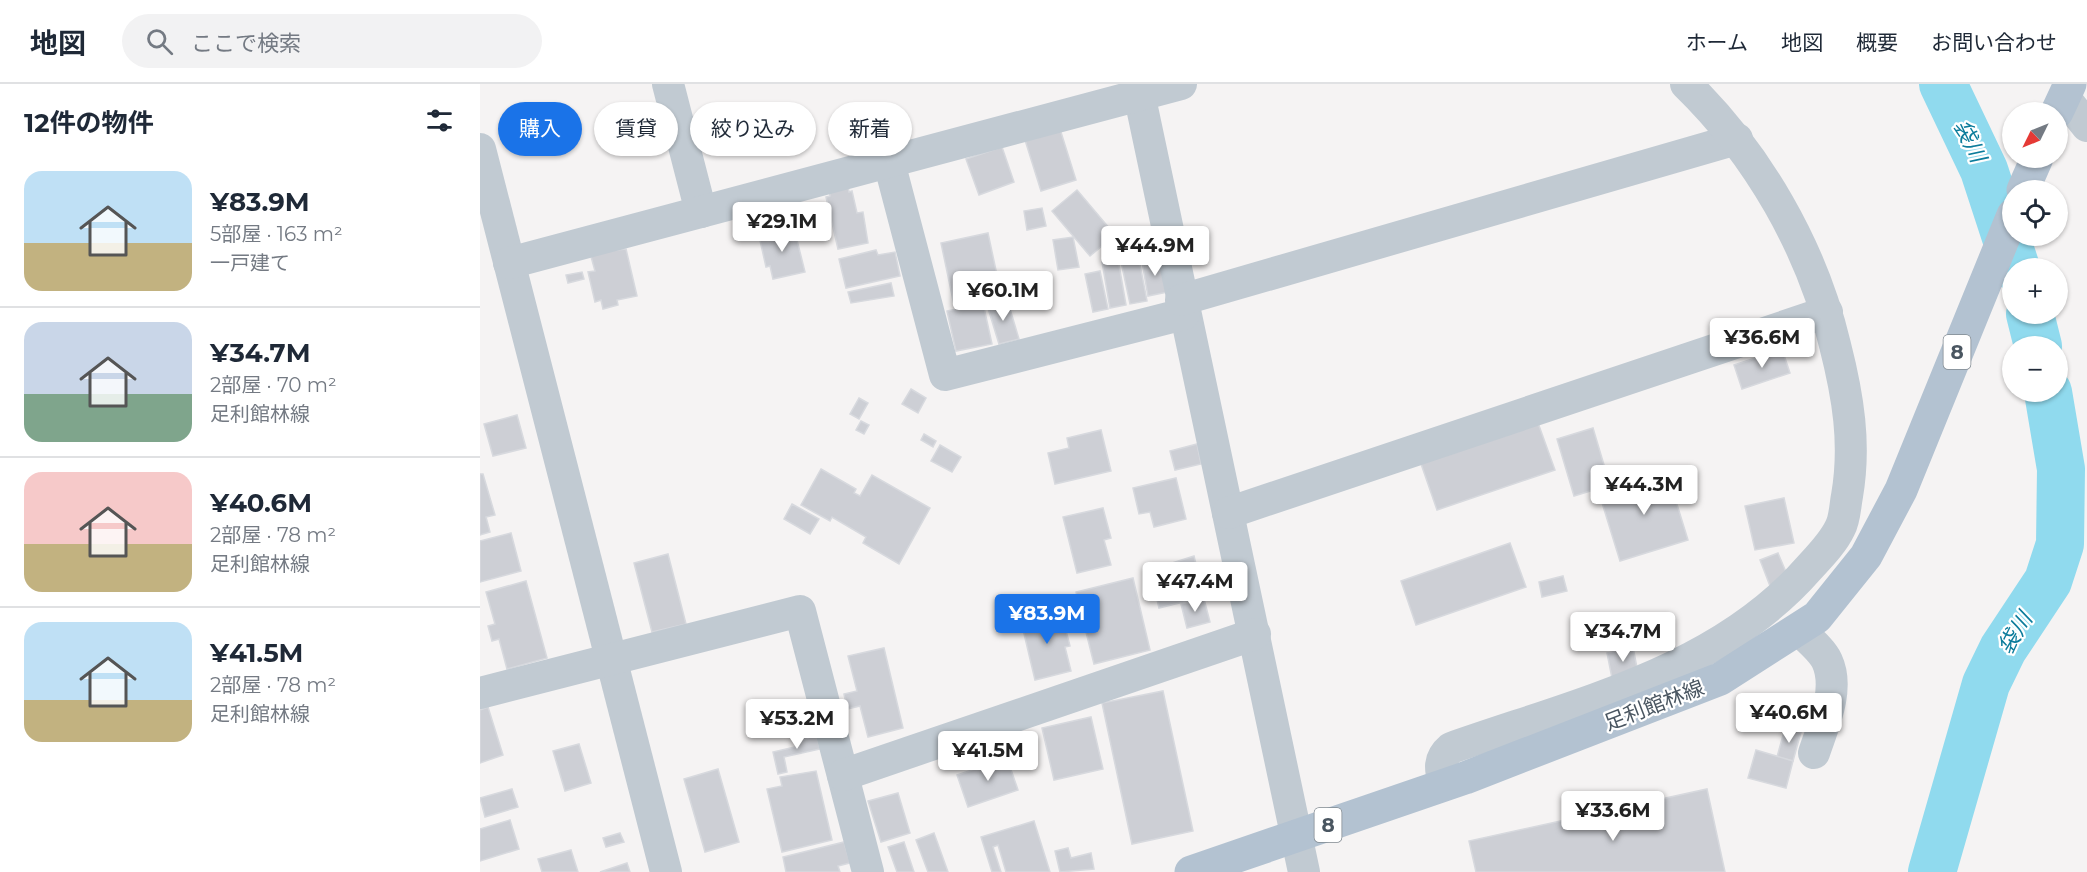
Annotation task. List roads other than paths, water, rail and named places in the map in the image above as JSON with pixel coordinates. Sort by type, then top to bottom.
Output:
[{"type":"main road","name":"足利館林線","points":[[1191,872],[1444,784],[1720,679],[1817,617],[1866,556],[1901,490],[2002,242]]},
{"type":"street","points":[[668,84],[701,212]]},
{"type":"street","points":[[509,263],[889,162],[1138,90],[1182,84]]},
{"type":"street","points":[[1444,784],[1440,769],[1442,755],[1451,748],[1635,683],[1704,652],[1751,623],[1795,584],[1840,529],[1851,471],[1852,442],[1844,379],[1827,312],[1793,232],[1737,139],[1686,84]]},
{"type":"street","points":[[1138,90],[1304,872]]},
{"type":"street","points":[[2062,100],[2087,126]]},
{"type":"street","points":[[889,162],[945,375],[1183,307],[1737,139]]},
{"type":"street","points":[[480,150],[666,872]]},
{"type":"street","points":[[1228,513],[1827,312]]},
{"type":"street","points":[[480,693],[800,611],[867,872]]},
{"type":"street","points":[[1799,630],[1827,661],[1831,680],[1828,712],[1814,753]]},
{"type":"street","points":[[843,775],[1255,634]]},
{"type":"waterway","name":"袋川","points":[[1943,84],[1984,170],[2013,258]]},
{"type":"waterway","name":"袋川","points":[[2032,324],[2036,336]]},
{"type":"waterway","name":"袋川","points":[[1932,872],[1986,684],[2003,649],[2048,581],[2060,544],[2061,469],[2050,402]]}]
